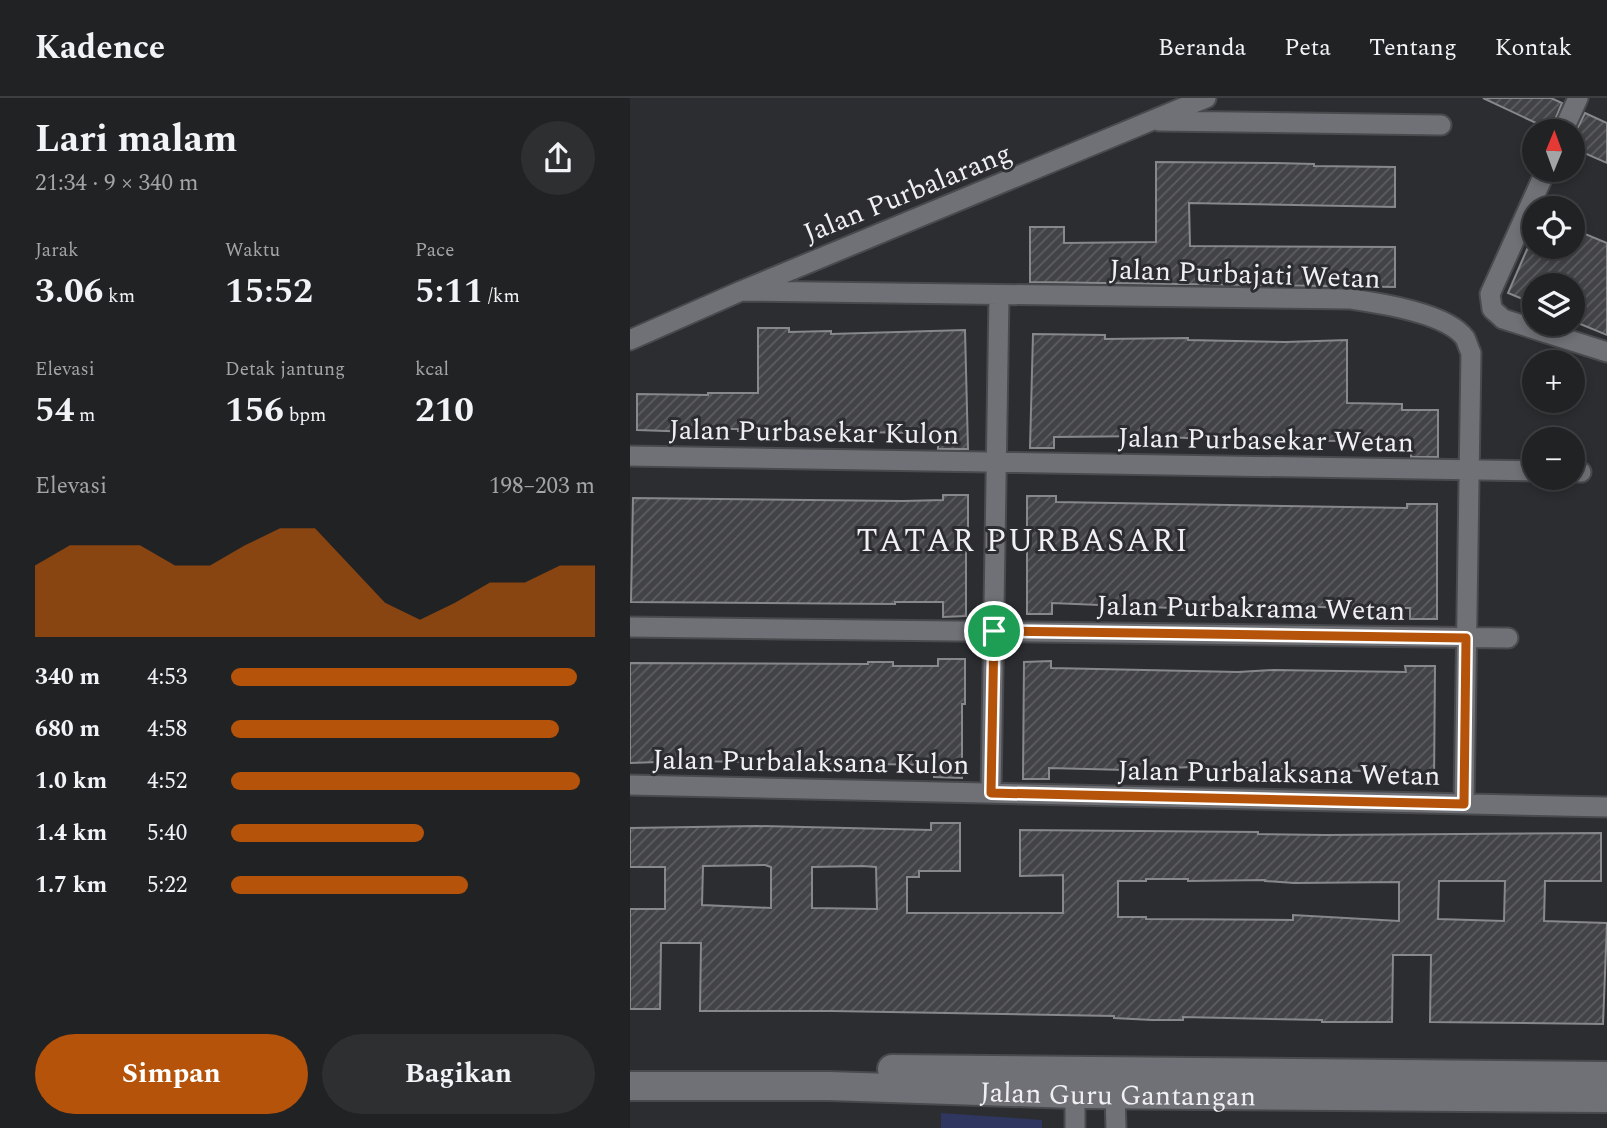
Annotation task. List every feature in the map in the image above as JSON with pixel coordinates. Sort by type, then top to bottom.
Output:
[{"type":"street","name":"Jalan Purbalarang","points":[[630,340],[741,291],[1206,98]]},
{"type":"street","points":[[1568,119],[1578,98]]},
{"type":"street","points":[[1151,121],[1441,125]]},
{"type":"street","points":[[1541,182],[1490,294],[1492,309],[1503,319],[1607,352]]},
{"type":"street","name":"Jalan Purbajati Wetan","points":[[741,291],[1351,299],[1391,304],[1433,317],[1465,338],[1471,353],[1469,470]]},
{"type":"street","points":[[991,793],[999,296]]},
{"type":"street","name":"Jalan Purbasekar Kulon","points":[[630,456],[997,462]]},
{"type":"street","name":"Jalan Purbasekar Wetan","points":[[997,462],[1522,471]]},
{"type":"street","points":[[1464,804],[1469,470]]},
{"type":"street","name":"Jalan Purbakrama Wetan","points":[[630,627],[1508,638]]},
{"type":"street","name":"Jalan Purbalaksana Kulon","points":[[630,785],[991,793]]},
{"type":"street","name":"Jalan Purbalaksana Wetan","points":[[991,793],[1607,807]]},
{"type":"street","name":"Jalan Guru Gantangan","points":[[630,1067],[1607,1076]]},
{"type":"street","name":"Jalan Guru Gantangan","points":[[630,1086],[829,1086],[1075,1094],[1607,1098]]},
{"type":"street","points":[[1075,1094],[1075,1128]]},
{"type":"street","points":[[1115,1094],[1116,1128]]},
{"type":"shaded area","points":[[941,1113],[1042,1120],[1042,1128],[941,1128]]},
{"type":"building","points":[[1483,98],[1551,98],[1562,103],[1555,119],[1528,119]]},
{"type":"building","points":[[1585,113],[1607,123],[1607,163],[1586,154],[1586,119],[1582,119]]},
{"type":"building","points":[[1156,162],[1395,167],[1395,207],[1189,203],[1190,246],[1395,247],[1395,287],[1030,282],[1030,227],[1064,227],[1064,243],[1156,242]]},
{"type":"building","points":[[1585,234],[1607,243],[1607,335],[1585,326],[1585,273],[1522,273],[1522,299],[1508,293],[1523,259],[1585,259]]},
{"type":"building","points":[[758,328],[789,328],[789,332],[831,331],[831,334],[965,330],[968,449],[938,449],[938,433],[637,430],[637,394],[758,393]]},
{"type":"building","points":[[1033,334],[1105,335],[1105,339],[1188,338],[1286,342],[1347,340],[1347,403],[1402,404],[1402,410],[1438,410],[1438,457],[1411,457],[1411,442],[1151,436],[1054,437],[1054,448],[1030,448]]},
{"type":"building","points":[[943,495],[968,495],[966,616],[943,617],[943,602],[631,602],[633,498],[903,501],[943,500]]},
{"type":"building","points":[[1027,496],[1056,496],[1056,502],[1407,508],[1407,504],[1437,504],[1437,619],[1410,619],[1410,608],[1298,606],[1298,609],[1231,606],[1231,609],[1196,609],[1052,603],[1052,614],[1027,614]]},
{"type":"building","points":[[938,659],[965,659],[962,778],[934,777],[934,765],[687,761],[630,763],[630,663],[893,662],[893,666],[938,666]]},
{"type":"building","points":[[1051,661],[1051,668],[1238,672],[1406,672],[1405,666],[1435,666],[1434,784],[1407,785],[1407,772],[1192,767],[1126,770],[1049,768],[1049,779],[1023,779],[1024,662]]},
{"type":"building","points":[[931,823],[960,823],[960,871],[919,871],[919,877],[907,877],[907,913],[1063,913],[1063,875],[1020,876],[1020,830],[1326,835],[1601,833],[1601,881],[1545,881],[1544,921],[1607,923],[1603,1024],[1430,1022],[1431,955],[1393,955],[1392,1022],[700,1011],[701,943],[661,943],[660,1009],[630,1009],[630,909],[665,909],[665,867],[630,867],[630,828],[757,826],[931,830]],"holes":[[[703,866],[771,867],[771,908],[702,905]],[[812,867],[876,867],[877,909],[812,908]],[[1188,879],[1294,883],[1399,882],[1399,921],[1293,915],[1293,920],[1118,917],[1118,881]],[[1439,881],[1505,881],[1504,921],[1438,919]]]},
{"type":"district","name":"TATAR PURBASARI","points":[[1023,540]]},
{"type":"route","points":[[994,631],[1466,638],[1464,804],[991,793],[994,631]]}]
